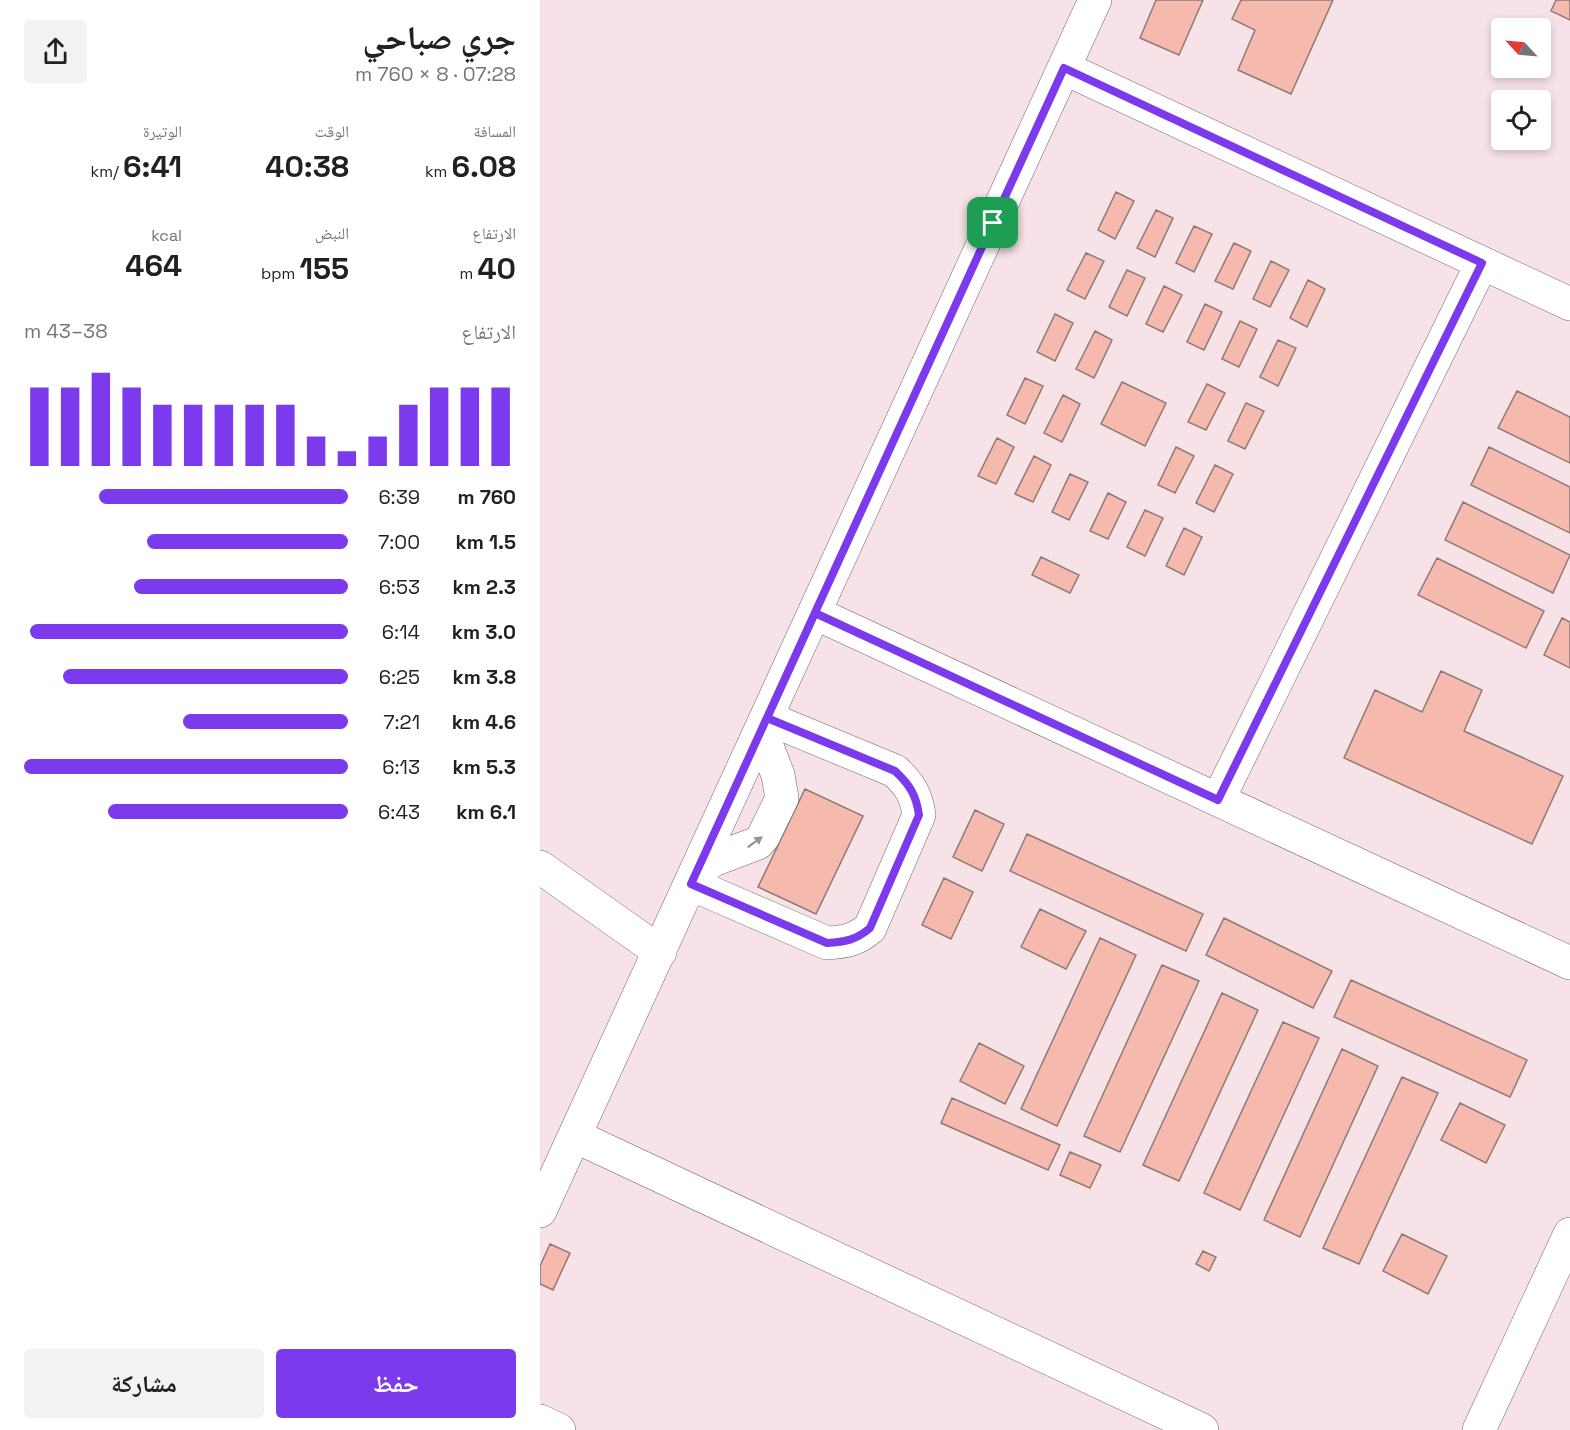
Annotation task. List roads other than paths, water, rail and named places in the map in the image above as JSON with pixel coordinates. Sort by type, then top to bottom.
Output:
[{"type":"lane","points":[[540,1211],[1095,0]]},
{"type":"lane","points":[[1064,68],[1570,304]]},
{"type":"lane","points":[[1218,800],[1482,263]]},
{"type":"lane","points":[[815,613],[1570,963]]},
{"type":"lane","points":[[691,884],[827,943],[846,942],[859,937],[870,928],[919,815],[917,798],[909,783],[895,771],[766,720]]},
{"type":"lane","points":[[691,884],[701,869],[713,860],[758,843],[783,798],[778,775],[766,744],[766,720]]},
{"type":"lane","points":[[540,867],[660,952]]},
{"type":"lane","points":[[575,1136],[1202,1430]]},
{"type":"lane","points":[[1479,1430],[1570,1234]]},
{"type":"lane","points":[[540,1421],[559,1430]]}]
